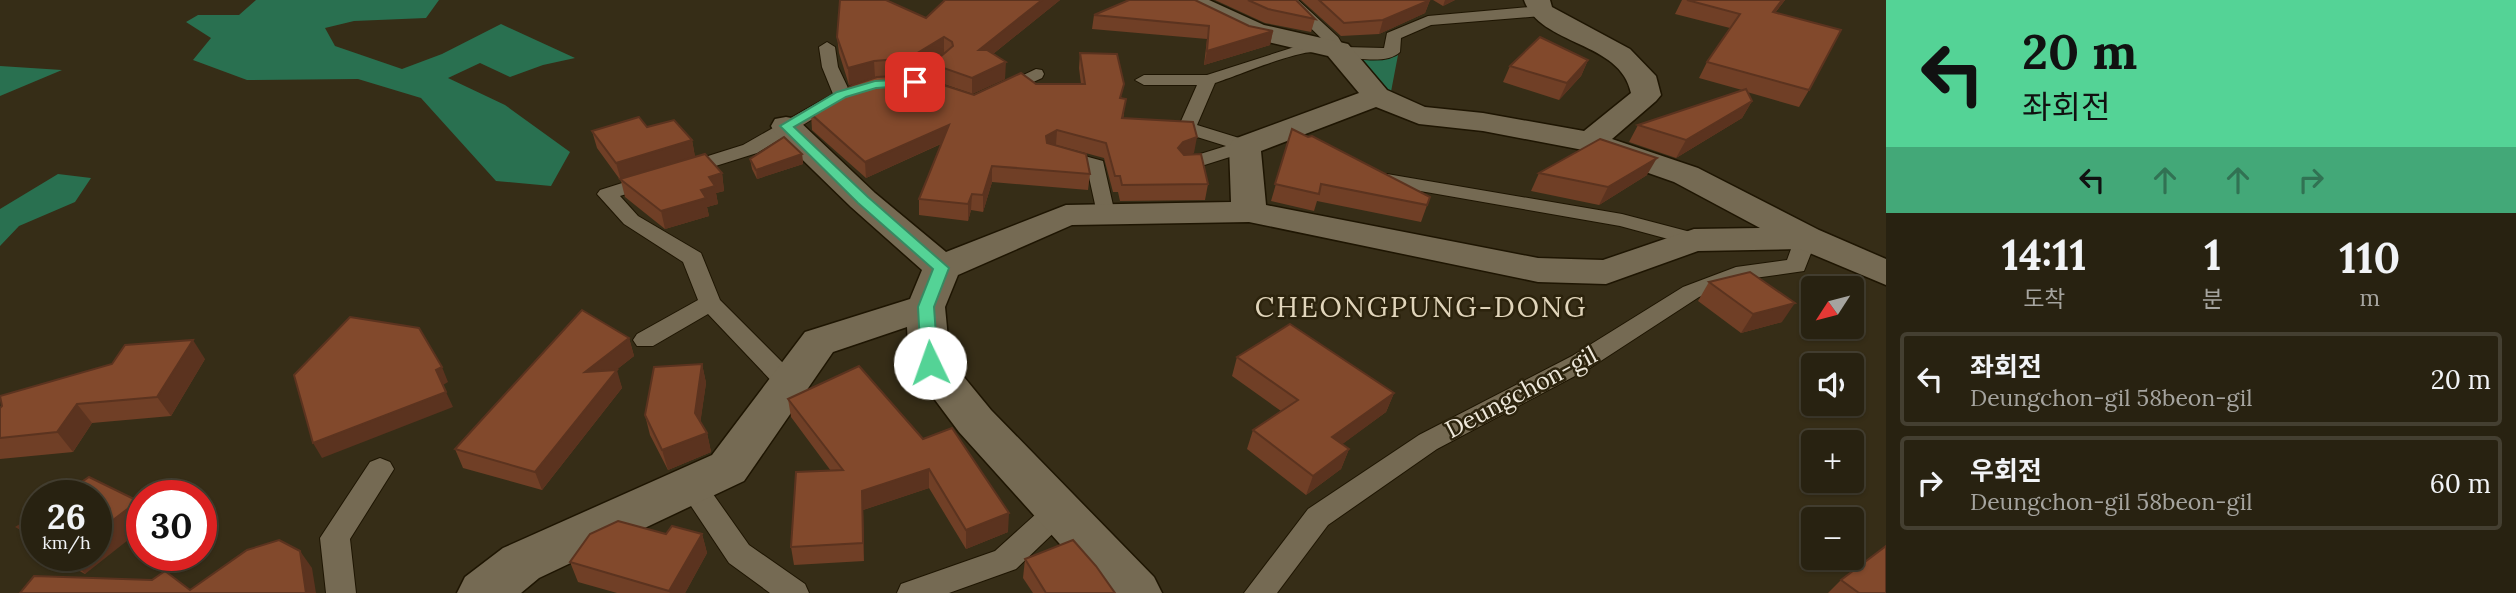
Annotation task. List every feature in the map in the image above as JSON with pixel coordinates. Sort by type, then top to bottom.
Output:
[{"type":"street","points":[[1189,0],[1227,20],[1256,31],[1338,50],[1377,96],[1419,115],[1483,122],[1590,142],[1686,175],[1806,238],[1886,274]]},
{"type":"street","points":[[1539,5],[1620,55],[1642,76],[1646,95],[1590,142]]},
{"type":"street","points":[[1249,212],[1245,146],[1377,96]]},
{"type":"street","points":[[786,126],[863,200],[934,287],[930,363],[975,421],[1057,512],[1136,593]]},
{"type":"street","points":[[483,593],[521,563],[728,468],[820,342],[934,287],[1066,215],[1249,212],[1538,270],[1606,272],[1693,240],[1806,238]]},
{"type":"lane","points":[[1289,0],[1332,40],[1338,50]]},
{"type":"lane","points":[[1144,80],[1208,80],[1310,47],[1371,55],[1392,52],[1393,36],[1428,21],[1539,5]]},
{"type":"lane","points":[[1429,6],[1448,19]]},
{"type":"lane","points":[[827,47],[830,67],[842,95]]},
{"type":"lane","points":[[938,90],[909,83],[943,60]]},
{"type":"lane","points":[[985,97],[1036,74]]},
{"type":"lane","points":[[1208,80],[1187,128],[1245,146]]},
{"type":"lane","points":[[789,384],[710,303],[693,258],[631,220],[607,194],[750,149],[842,95],[875,85]]},
{"type":"lane","points":[[1188,164],[1245,146]]},
{"type":"lane","points":[[1055,154],[1096,165],[1105,214]]},
{"type":"lane","points":[[1387,180],[1622,220],[1693,240]]},
{"type":"lane","name":"Deungchon-gil","points":[[1259,593],[1318,517],[1428,442],[1581,362],[1692,292],[1736,274],[1796,266],[1806,238]]},
{"type":"lane","points":[[645,340],[710,303]]},
{"type":"lane","points":[[341,593],[335,538],[380,469]]},
{"type":"lane","points":[[691,485],[739,554],[794,593]]},
{"type":"lane","points":[[912,593],[1005,560],[1057,512]]},
{"type":"green space","points":[[256,0],[439,0],[426,18],[354,21],[325,28],[335,46],[402,69],[442,54],[501,24],[575,58],[543,65],[510,77],[480,63],[448,78],[505,105],[570,152],[551,186],[496,181],[421,98],[358,79],[247,80],[193,60],[211,38],[186,22],[198,15],[239,15]]},
{"type":"green space","points":[[1398,55],[1390,97],[1353,56],[1376,60]]},
{"type":"green space","points":[[0,66],[62,70],[0,96]]},
{"type":"green space","points":[[58,174],[91,178],[75,202],[19,226],[0,246],[0,209]]},
{"type":"building","points":[[840,0],[886,0],[926,18],[945,0],[1042,0],[979,50],[987,50],[1006,62],[972,78],[932,64],[953,46],[952,42],[944,37],[909,58],[874,61],[848,68],[837,37]]},
{"type":"building","points":[[1129,0],[1195,0],[1249,26],[1273,31],[1207,51],[1209,26],[1094,15]]},
{"type":"building","points":[[1248,0],[1296,0],[1315,19],[1268,9]]},
{"type":"building","points":[[1319,0],[1430,0],[1383,20],[1344,23]]},
{"type":"building","points":[[1687,0],[1782,0],[1773,12],[1841,30],[1809,90],[1707,62],[1740,14]]},
{"type":"building","points":[[1540,37],[1588,60],[1567,83],[1510,66]]},
{"type":"building","points":[[1080,53],[1117,54],[1124,84],[1120,98],[1126,99],[1122,118],[1193,122],[1197,137],[1183,142],[1178,148],[1184,155],[1201,154],[1208,184],[1122,185],[1120,176],[1115,176],[1106,143],[1057,130],[1046,136],[1047,143],[1086,154],[1090,174],[992,166],[983,195],[972,194],[968,204],[919,199],[949,125],[865,162],[811,114],[853,85],[877,77],[912,75],[974,95],[1021,73],[1036,84],[1085,84]]},
{"type":"building","points":[[1746,89],[1752,101],[1686,140],[1638,125]]},
{"type":"building","points":[[639,117],[647,127],[674,120],[692,140],[616,163],[592,131]]},
{"type":"building","points":[[1292,129],[1308,137],[1312,136],[1430,197],[1427,205],[1321,184],[1319,194],[1275,184]]},
{"type":"building","points":[[784,137],[802,154],[756,170],[750,159]]},
{"type":"building","points":[[1600,139],[1657,158],[1608,187],[1539,173]]},
{"type":"building","points":[[705,154],[722,173],[709,177],[715,186],[701,190],[706,198],[661,211],[620,179]]},
{"type":"building","points":[[1750,272],[1795,303],[1753,314],[1709,282]]},
{"type":"building","points":[[582,310],[629,338],[585,372],[617,370],[535,472],[455,449]]},
{"type":"building","points":[[350,317],[419,328],[442,367],[436,370],[446,392],[313,443],[294,375]]},
{"type":"building","points":[[1290,324],[1394,393],[1332,437],[1349,449],[1313,476],[1253,430],[1298,400],[1237,357]]},
{"type":"building","points":[[193,340],[157,397],[77,404],[57,432],[0,438],[0,396],[112,364],[125,345]]},
{"type":"building","points":[[702,364],[695,413],[707,433],[662,450],[645,415],[654,367]]},
{"type":"building","points":[[859,366],[923,439],[952,428],[1009,513],[966,530],[929,469],[862,491],[863,543],[791,547],[796,472],[843,470],[788,399]]},
{"type":"building","points":[[112,488],[126,495],[126,510],[112,521]]},
{"type":"building","points":[[618,521],[666,534],[672,526],[702,534],[669,591],[570,562],[590,534]]},
{"type":"building","points":[[279,540],[300,551],[306,593],[20,593],[34,576],[152,580],[165,571],[190,590],[247,550]]},
{"type":"building","points":[[1073,540],[1115,593],[1046,593],[1025,559]]},
{"type":"building","points":[[1886,546],[1886,593],[1859,593],[1841,580],[1854,570],[1864,570],[1864,563]]},
{"type":"district","name":"CHEONGPUNG-DONG","points":[[1421,307]]},
{"type":"route","points":[[915,82],[875,85],[842,95],[786,126],[863,200],[942,268],[926,307],[930,363]]}]
